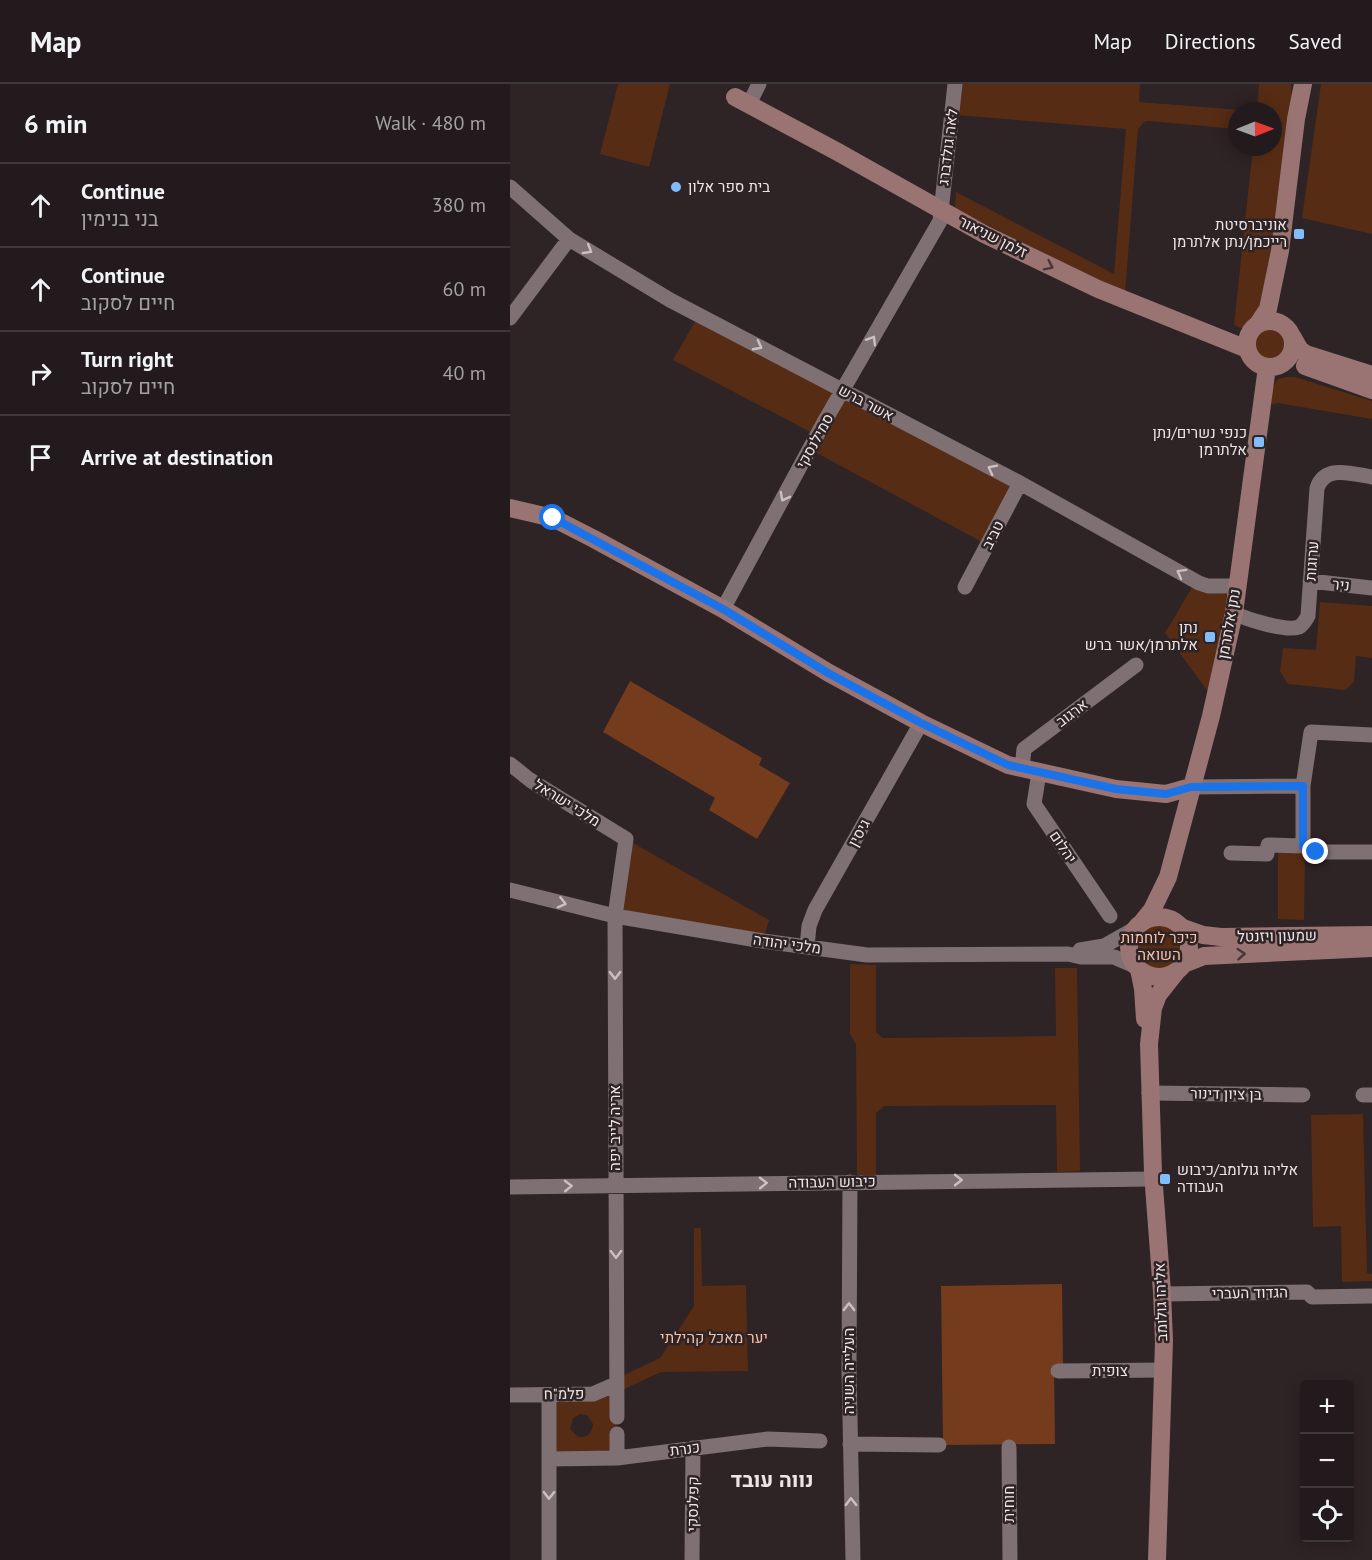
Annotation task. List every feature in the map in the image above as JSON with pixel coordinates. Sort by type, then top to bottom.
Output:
[{"type":"street","name":"זלמן שניאור","points":[[759,84],[742,100],[984,234],[1098,290],[1247,349]]},
{"type":"street","name":"לאה גולדברג","points":[[941,210],[955,84]]},
{"type":"street","points":[[1293,84],[1296,119]]},
{"type":"street","points":[[1257,324],[1264,321],[1275,321],[1291,333],[1293,350],[1286,361],[1274,367],[1267,367],[1254,361],[1247,349],[1248,336],[1268,309],[1280,251],[1296,119],[1304,84]]},
{"type":"street","name":"אשר ברש","points":[[510,187],[569,239],[670,300],[1020,483],[1199,583],[1208,586],[1236,586]]},
{"type":"street","name":"סמילנסקי","points":[[723,609],[842,390],[940,221],[941,210]]},
{"type":"street","points":[[510,318],[569,239]]},
{"type":"street","points":[[1280,251],[1281,310],[1300,350],[1306,354],[1372,375]]},
{"type":"street","points":[[1286,361],[1372,390]]},
{"type":"street","name":"נתן אלתרמן","points":[[1139,925],[1152,910],[1168,877],[1211,716],[1234,613],[1267,367]]},
{"type":"street","name":"ערוגות","points":[[1234,613],[1250,621],[1297,628],[1304,624],[1308,616],[1319,482],[1323,476],[1332,472],[1372,477]]},
{"type":"street","name":"טביב","points":[[965,587],[1020,483]]},
{"type":"street","points":[[510,508],[553,518],[723,609],[828,673],[921,723],[1008,765],[1116,789],[1166,794],[1191,787],[1303,786]]},
{"type":"street","name":"ניר","points":[[1310,581],[1372,588]]},
{"type":"street","name":"ארגוב","points":[[1031,771],[1024,749],[1136,665]]},
{"type":"street","name":"גיסין","points":[[807,947],[809,926],[815,910],[921,723]]},
{"type":"street","points":[[1303,846],[1303,786],[1311,732],[1372,735]]},
{"type":"street","name":"מלכי ישראל","points":[[510,764],[538,786],[626,839]]},
{"type":"street","name":"יהלום","points":[[1031,771],[1034,804],[1110,916]]},
{"type":"street","name":"אריה לייב יפה","points":[[616,1417],[615,916],[626,839]]},
{"type":"street","points":[[1231,854],[1267,854],[1268,845],[1303,846],[1316,852],[1372,852]]},
{"type":"street","name":"נתן אלתרמן","points":[[1168,877],[1170,906],[1180,925]]},
{"type":"street","name":"מלכי יהודה","points":[[510,890],[615,916],[867,955],[1068,954],[1104,946],[1139,925]]},
{"type":"street","points":[[1162,917],[1180,925],[1189,945],[1188,956],[1181,968],[1160,978],[1150,976],[1137,967],[1129,948],[1132,934],[1139,925],[1152,918],[1162,917]]},
{"type":"street","name":"שמעון ויזנטל","points":[[1180,925],[1203,935],[1221,937],[1372,934]]},
{"type":"street","name":"שמעון ויזנטל","points":[[1181,968],[1204,956],[1372,948]]},
{"type":"street","name":"מלכי יהודה","points":[[1068,954],[1081,957],[1114,957],[1137,967]]},
{"type":"street","name":"אליהו גולומב","points":[[1137,967],[1145,1003],[1145,1031],[1149,1044]]},
{"type":"street","name":"אליהו גולומב","points":[[1157,1560],[1163,1370],[1162,1294],[1153,1179],[1149,1044],[1153,1008],[1158,995],[1181,968]]},
{"type":"street","name":"בן ציון דינור","points":[[1149,1093],[1303,1095]]},
{"type":"street","name":"כיבוש העבודה","points":[[510,1187],[1153,1179]]},
{"type":"street","name":"העלייה השניה","points":[[850,1182],[850,1444],[853,1560]]},
{"type":"street","name":"הגדוד העברי","points":[[1162,1294],[1306,1292],[1312,1297],[1372,1296]]},
{"type":"street","name":"צופית","points":[[1058,1371],[1163,1370]]},
{"type":"street","name":"פלמ\"ח","points":[[510,1395],[593,1394],[616,1384]]},
{"type":"street","points":[[549,1395],[549,1560]]},
{"type":"street","points":[[617,1434],[617,1458]]},
{"type":"street","name":"כנרת","points":[[550,1459],[617,1458],[768,1439],[820,1442]]},
{"type":"street","points":[[850,1444],[939,1445]]},
{"type":"street","name":"קפלנסקי","points":[[692,1560],[693,1448]]},
{"type":"street","name":"חוחית","points":[[1009,1448],[1010,1560]]},
{"type":"green space","points":[[618,84],[670,84],[649,167],[600,154]]},
{"type":"green space","points":[[958,84],[1140,84],[1139,102],[1228,109],[1228,128],[1149,121],[1144,122],[1138,129],[1125,293],[955,209],[956,192],[1114,274],[1126,129],[956,115]]},
{"type":"green space","points":[[1259,84],[1291,84],[1292,100],[1271,278],[1252,324],[1246,330],[1234,325],[1252,156],[1282,156],[1282,102],[1258,102]]},
{"type":"green space","points":[[1321,84],[1372,84],[1372,234],[1302,218]]},
{"type":"green space","points":[[697,318],[1012,485],[982,542],[813,451],[820,437],[673,360]]},
{"type":"green space","points":[[1270,327],[1281,332],[1286,343],[1281,354],[1270,359],[1259,354],[1254,343],[1259,332]]},
{"type":"green space","points":[[1295,377],[1372,401],[1372,419],[1278,403],[1269,405],[1272,388],[1278,379]]},
{"type":"green space","points":[[1194,584],[1207,592],[1235,595],[1212,697],[1165,633]]},
{"type":"green space","points":[[1320,602],[1372,606],[1372,658],[1356,656],[1354,682],[1345,690],[1288,684],[1280,671],[1283,648],[1316,650]]},
{"type":"green space","points":[[626,839],[769,920],[763,941],[615,916]]},
{"type":"green space","points":[[1278,852],[1305,852],[1304,920],[1278,919]]},
{"type":"green space","name":"כיכר לוחמות השואה","points":[[1159,925],[1175,931],[1181,947],[1175,963],[1159,969],[1143,963],[1137,947],[1143,931]]},
{"type":"green space","points":[[850,964],[876,965],[876,1032],[883,1038],[1056,1036],[1055,968],[1077,968],[1080,1171],[1057,1172],[1056,1105],[884,1106],[876,1113],[876,1175],[857,1175],[856,1044],[850,1034]]},
{"type":"green space","points":[[1363,1114],[1367,1273],[1372,1274],[1372,1281],[1342,1282],[1341,1226],[1313,1227],[1311,1115]]},
{"type":"green space","name":"יער מאכל קהילתי","points":[[694,1228],[701,1228],[702,1286],[746,1285],[748,1371],[661,1372],[622,1390],[622,1376],[660,1358],[694,1306]]},
{"type":"green space","points":[[616,1393],[617,1458],[550,1459],[549,1395]],"holes":[[[580,1414],[587,1415],[593,1424],[592,1430],[586,1436],[578,1437],[570,1429],[573,1418]]]},
{"type":"shaded area","points":[[630,681],[762,758],[759,765],[790,783],[757,839],[709,810],[715,798],[603,732]]},
{"type":"shaded area","points":[[1062,1284],[1063,1364],[1054,1364],[1055,1444],[943,1445],[941,1286]]},
{"type":"place","name":"בית ספר אלון","points":[[676,187]]},
{"type":"place","name":"אוניברסיטת רייכמן/נתן אלתרמן","points":[[1299,234]]},
{"type":"place","name":"כנפי נשרים/נתן אלתרמן","points":[[1259,442]]},
{"type":"place","name":"נתן אלתרמן/אשר ברש","points":[[1210,637]]},
{"type":"place","name":"אליהו גולומב/כיבוש העבודה","points":[[1165,1179]]},
{"type":"district","name":"נווה עובד","points":[[772,1480]]},
{"type":"route","points":[[553,518],[723,609],[828,673],[921,723],[1008,765],[1116,789],[1166,794],[1191,787],[1303,786],[1303,846],[1316,852]]}]
